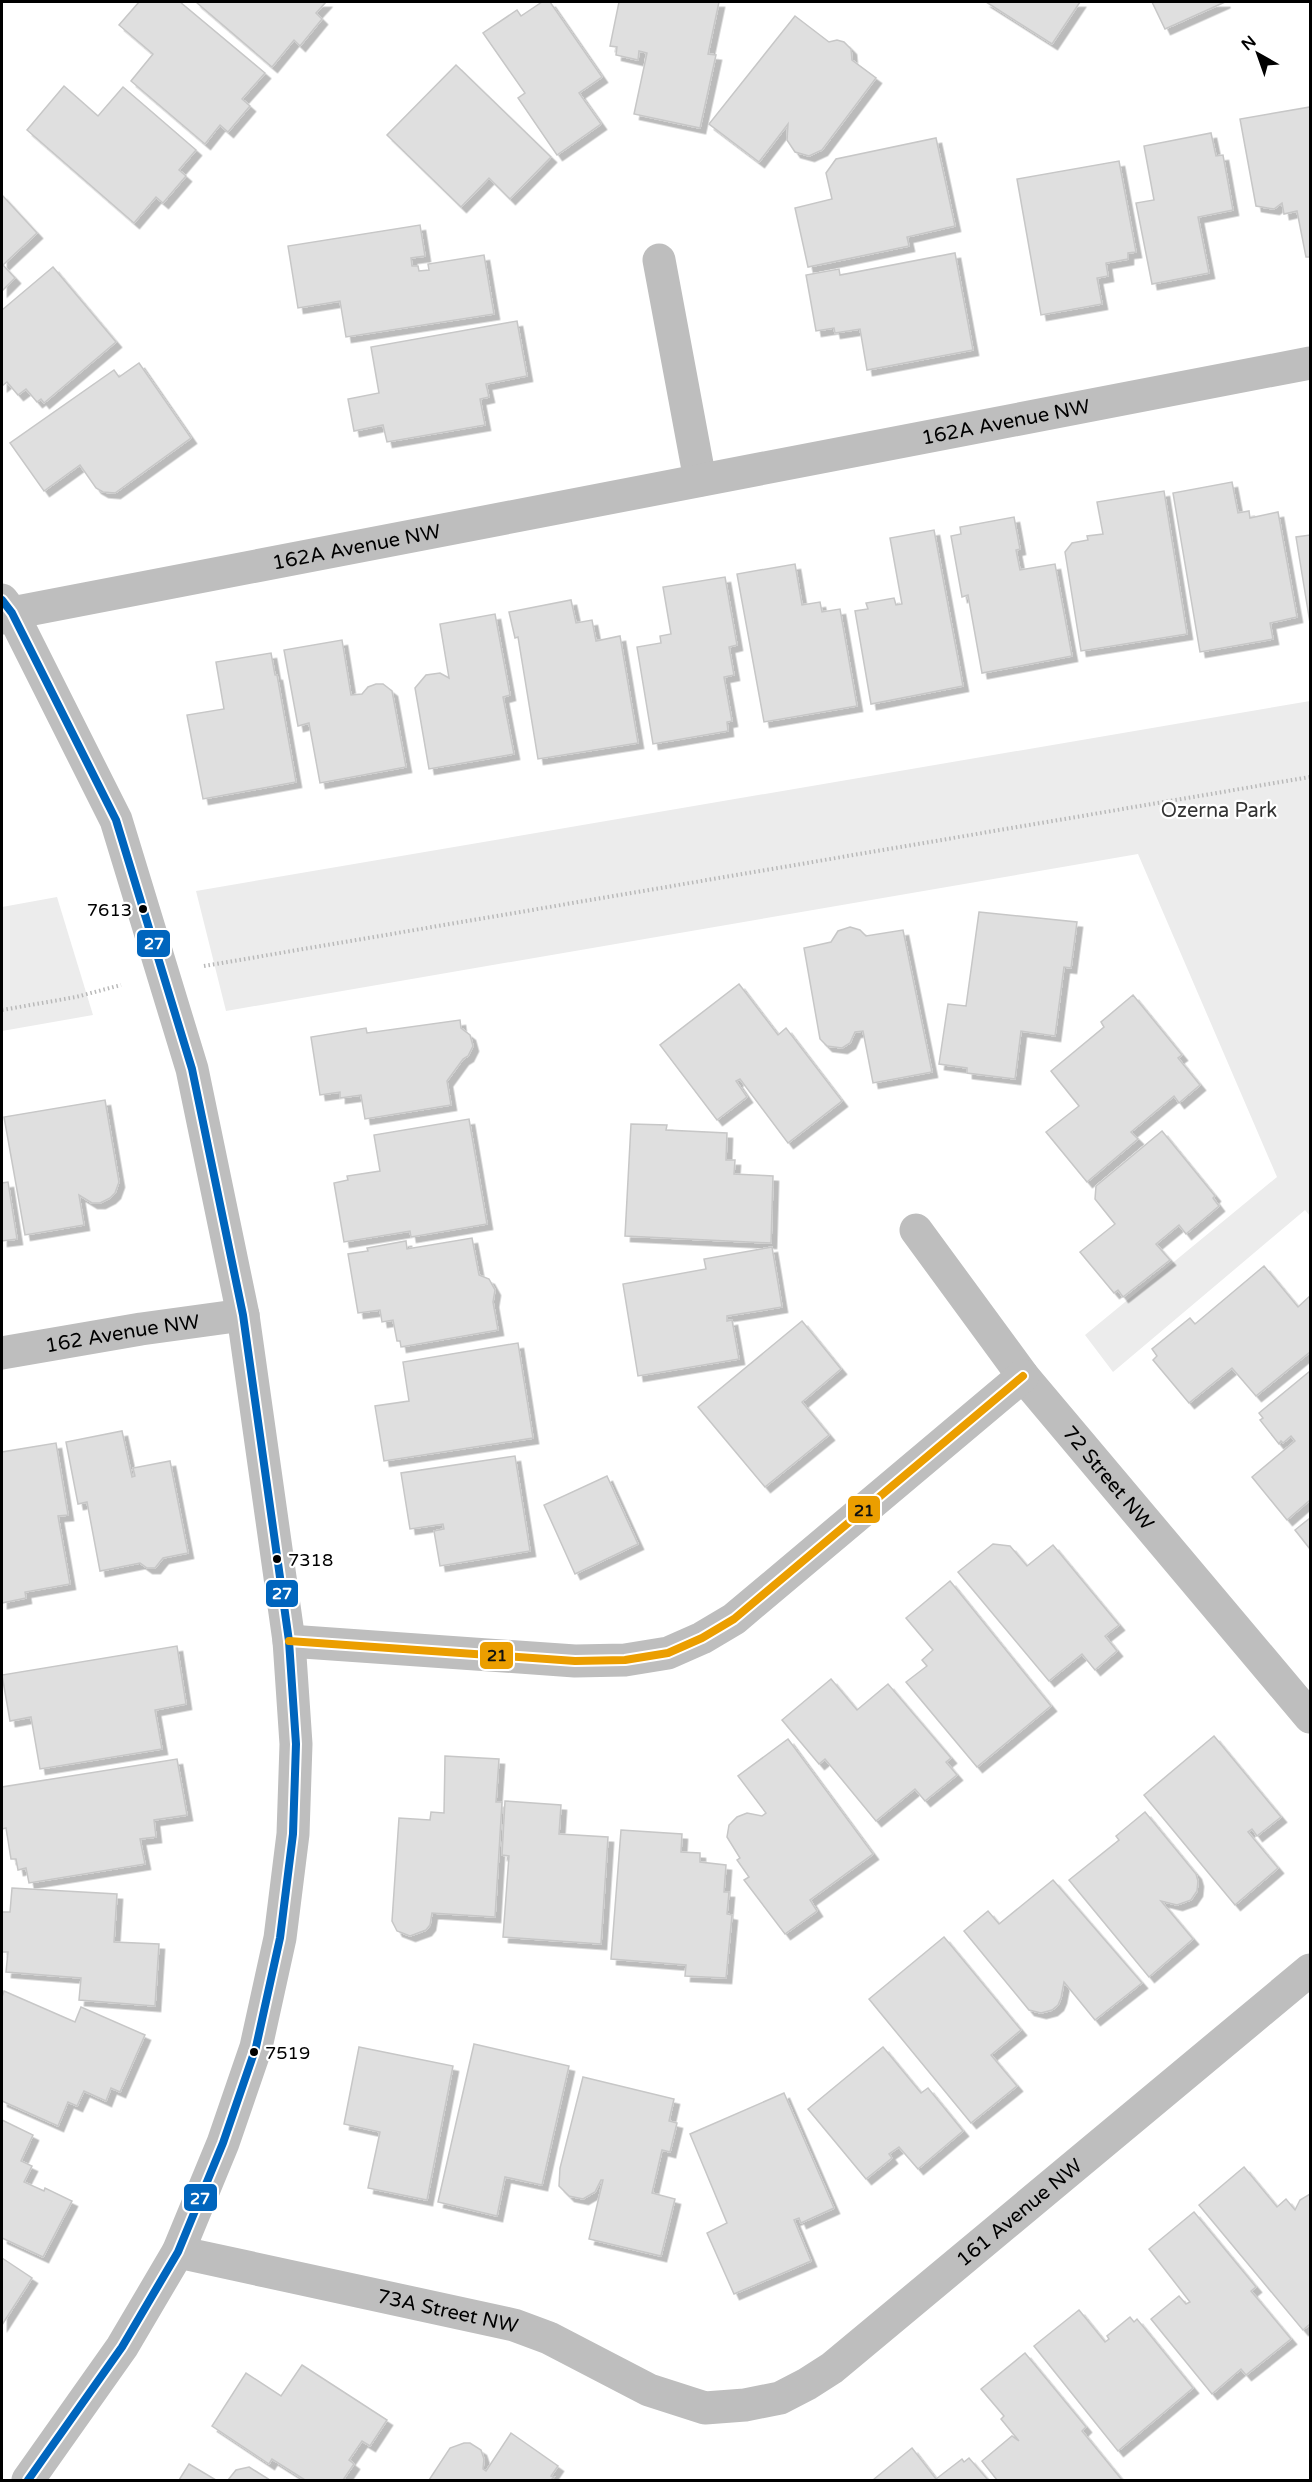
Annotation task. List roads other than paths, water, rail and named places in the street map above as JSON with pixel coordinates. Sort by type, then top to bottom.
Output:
[{"type":"street","points":[[660,260],[700,480]]},
{"type":"street","name":"162A Avenue NW","points":[[5,610],[1311,363]]},
{"type":"street","points":[[5,610],[116,820],[192,1069],[243,1316],[289,1641],[296,1744],[293,1834],[280,1938],[256,2047],[223,2143],[178,2252],[122,2347],[28,2481]]},
{"type":"street","name":"72 Street NW","points":[[916,1230],[1023,1376],[1311,1717]]},
{"type":"street","name":"162 Avenue NW","points":[[2,1353],[141,1329],[243,1316]]},
{"type":"street","points":[[289,1641],[575,1661],[626,1660],[668,1653],[702,1638],[734,1619],[1023,1376]]},
{"type":"street","name":"161 Avenue NW","points":[[705,2408],[745,2405],[780,2398],[832,2368],[1311,1970]]},
{"type":"street","name":"73A Street NW","points":[[178,2252],[514,2325],[549,2338],[649,2390],[705,2408]]},
{"type":"place","name":"7613","points":[[143,909]]},
{"type":"place","name":"7318","points":[[277,1559]]},
{"type":"place","name":"7519","points":[[254,2052]]},
{"type":"park label","name":"Ozerna Park","points":[[1219,810]]}]
